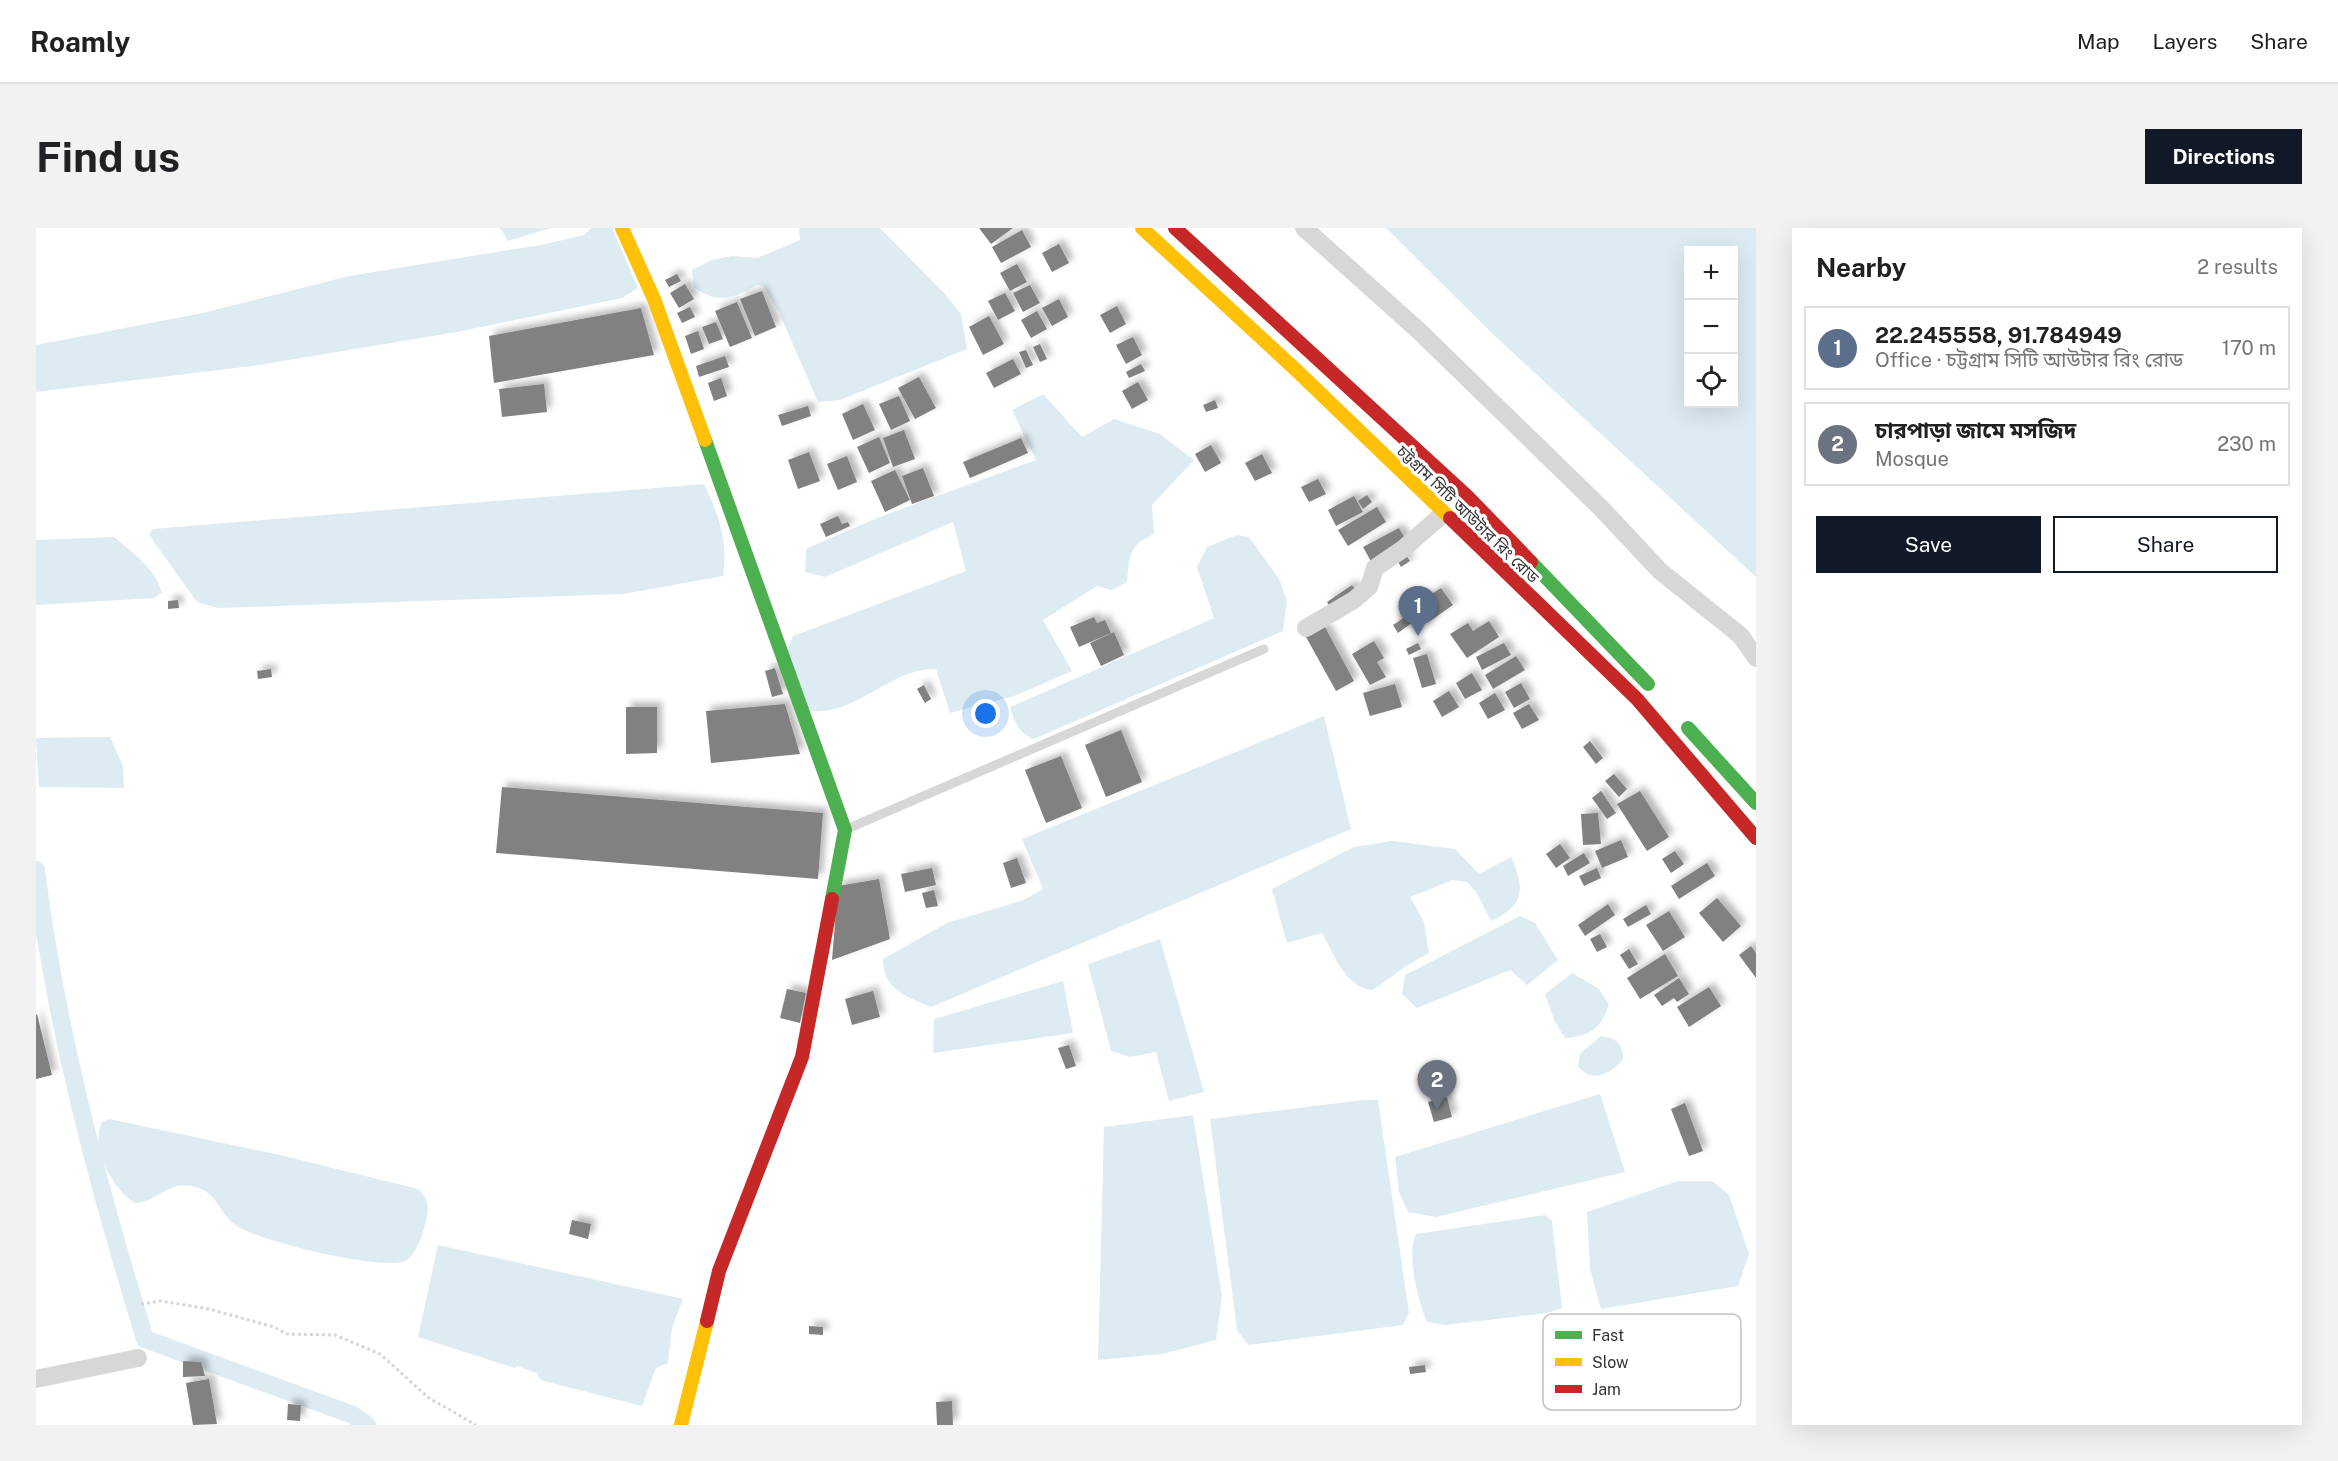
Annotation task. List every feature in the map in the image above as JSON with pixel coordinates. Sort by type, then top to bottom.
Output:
[{"type":"main road","points":[[622,228],[654,299],[845,830],[802,1057],[719,1271],[681,1425]]},
{"type":"main road","name":"চট্টগ্রাম সিটি আউটার রিং রোড","points":[[1142,228],[1295,369],[1637,699],[1756,838]]},
{"type":"main road","name":"চট্টগ্রাম সিটি আউটার রিং রোড","points":[[1175,228],[1470,498],[1659,695]]},
{"type":"main road","points":[[1681,720],[1756,803]]},
{"type":"street","points":[[1304,228],[1418,330],[1601,508],[1660,571],[1741,636],[1756,658]]},
{"type":"street","points":[[1306,628],[1354,600],[1369,587],[1375,568],[1403,549],[1443,514]]},
{"type":"street","points":[[36,1379],[138,1358]]},
{"type":"lane","points":[[845,830],[1264,649]]},
{"type":"path","points":[[141,1304],[161,1301],[209,1309],[287,1334],[335,1335],[380,1354],[429,1398],[476,1425]]},
{"type":"shaded area","points":[[500,228],[551,228],[508,241]]},
{"type":"shaded area","points":[[591,228],[612,228],[638,288],[622,298],[457,332],[252,366],[36,392],[36,345],[203,313],[349,276],[546,244],[584,235]]},
{"type":"shaded area","points":[[799,228],[880,228],[946,295],[961,314],[967,349],[840,400],[818,402],[779,312],[763,286],[757,285],[733,296],[718,298],[694,287],[692,270],[712,260],[732,256],[757,258],[800,240]]},
{"type":"shaded area","points":[[1386,228],[1756,228],[1756,577],[1498,339]]},
{"type":"shaded area","points":[[1043,394],[1082,437],[1114,419],[1160,434],[1194,460],[1152,505],[1154,534],[1145,538],[1132,552],[1127,582],[1112,590],[1097,586],[1043,620],[1072,671],[1014,696],[950,713],[936,669],[903,676],[839,708],[823,711],[805,710],[787,651],[793,636],[966,571],[953,522],[825,577],[805,572],[806,549],[877,518],[1036,460],[1012,410]]},
{"type":"shaded area","points":[[704,484],[721,529],[724,552],[723,576],[623,594],[218,608],[197,602],[149,535],[153,529]]},
{"type":"shaded area","points":[[1237,535],[1249,537],[1279,579],[1287,601],[1283,631],[1034,739],[1021,731],[1010,707],[1214,618],[1197,567],[1207,547]]},
{"type":"shaded area","points":[[114,537],[149,569],[162,593],[154,598],[36,605],[36,540]]},
{"type":"shaded area","points":[[1324,716],[1351,829],[931,1007],[905,995],[887,978],[883,959],[947,923],[1024,900],[1043,889],[1022,839]]},
{"type":"shaded area","points":[[110,737],[123,766],[124,788],[39,787],[36,738]]},
{"type":"shaded area","points":[[1392,841],[1455,849],[1479,874],[1511,857],[1519,878],[1519,895],[1510,909],[1491,921],[1476,892],[1467,882],[1453,880],[1410,897],[1424,922],[1429,953],[1406,966],[1373,990],[1363,988],[1348,977],[1322,933],[1287,943],[1272,889],[1354,847]]},
{"type":"shaded area","points":[[1520,916],[1535,923],[1558,960],[1527,985],[1510,970],[1417,1008],[1402,994],[1405,975]]},
{"type":"shaded area","points":[[1160,939],[1204,1092],[1169,1101],[1156,1052],[1130,1057],[1111,1051],[1088,964]]},
{"type":"shaded area","points":[[1572,973],[1599,989],[1609,1005],[1602,1020],[1593,1030],[1565,1038],[1555,1022],[1545,994]]},
{"type":"shaded area","points":[[1063,981],[1073,1033],[933,1053],[934,1019]]},
{"type":"shaded area","points":[[1601,1036],[1618,1042],[1622,1049],[1623,1059],[1607,1073],[1589,1075],[1578,1066],[1580,1054]]},
{"type":"shaded area","points":[[1600,1094],[1625,1172],[1436,1217],[1408,1212],[1399,1192],[1395,1157]]},
{"type":"shaded area","points":[[1378,1100],[1409,1313],[1403,1325],[1248,1345],[1237,1330],[1210,1119]]},
{"type":"shaded area","points":[[1193,1115],[1222,1296],[1216,1340],[1162,1354],[1098,1360],[1104,1127]]},
{"type":"shaded area","points":[[109,1119],[280,1155],[418,1189],[426,1200],[428,1210],[418,1246],[405,1261],[392,1263],[348,1258],[294,1246],[237,1226],[210,1195],[189,1185],[172,1188],[151,1199],[135,1203],[111,1178],[101,1155],[99,1132],[102,1122]]},
{"type":"shaded area","points":[[1678,1181],[1712,1181],[1729,1195],[1749,1254],[1738,1286],[1601,1309],[1590,1269],[1587,1212]]},
{"type":"shaded area","points":[[1545,1215],[1552,1221],[1562,1308],[1547,1313],[1445,1325],[1427,1322],[1417,1290],[1413,1265],[1413,1242],[1416,1234]]},
{"type":"shaded area","points":[[438,1245],[683,1299],[672,1328],[668,1363],[656,1368],[642,1406],[540,1380],[537,1373],[418,1337]]},
{"type":"building","points":[[979,228],[1013,228],[991,244]]},
{"type":"building","points":[[1022,230],[1031,247],[1001,263],[992,247]]},
{"type":"building","points":[[1059,244],[1069,263],[1052,272],[1042,253]]},
{"type":"building","points":[[1017,264],[1027,282],[1010,291],[1000,273]]},
{"type":"building","points":[[677,274],[681,281],[669,287],[665,280]]},
{"type":"building","points":[[685,284],[694,299],[679,308],[670,293]]},
{"type":"building","points":[[1030,285],[1040,303],[1023,312],[1013,293]]},
{"type":"building","points":[[762,291],[776,327],[755,336],[740,299]]},
{"type":"building","points":[[1005,293],[1015,311],[998,320],[988,301]]},
{"type":"building","points":[[1059,299],[1068,317],[1052,326],[1042,308]]},
{"type":"building","points":[[737,302],[752,338],[730,347],[715,311]]},
{"type":"building","points":[[1117,306],[1126,324],[1110,333],[1100,315]]},
{"type":"building","points":[[690,307],[695,317],[682,323],[677,313]]},
{"type":"building","points":[[641,308],[654,355],[494,383],[489,336]]},
{"type":"building","points":[[1037,311],[1047,329],[1031,338],[1021,320]]},
{"type":"building","points":[[989,316],[1004,344],[983,355],[969,327]]},
{"type":"building","points":[[716,322],[723,339],[709,344],[702,327]]},
{"type":"building","points":[[698,331],[704,349],[691,354],[685,336]]},
{"type":"building","points":[[1133,337],[1142,355],[1126,364],[1116,345]]},
{"type":"building","points":[[1040,344],[1047,359],[1040,362],[1033,347]]},
{"type":"building","points":[[1026,350],[1033,365],[1026,368],[1019,352]]},
{"type":"building","points":[[725,356],[729,367],[699,377],[696,366]]},
{"type":"building","points":[[1013,359],[1021,374],[994,388],[986,373]]},
{"type":"building","points":[[1141,364],[1145,371],[1129,378],[1126,372]]},
{"type":"building","points":[[919,377],[936,408],[915,419],[898,388]]},
{"type":"building","points":[[721,378],[727,396],[714,401],[708,383]]},
{"type":"building","points":[[1138,382],[1148,400],[1132,409],[1122,391]]},
{"type":"building","points":[[544,384],[547,412],[502,417],[499,389]]},
{"type":"building","points":[[899,396],[910,421],[891,430],[879,404]]},
{"type":"building","points":[[1215,400],[1218,408],[1206,412],[1203,405]]},
{"type":"building","points":[[863,404],[875,430],[853,440],[842,414]]},
{"type":"building","points":[[808,406],[811,416],[782,426],[778,415]]},
{"type":"building","points":[[904,430],[915,459],[893,467],[883,438]]},
{"type":"building","points":[[879,437],[890,463],[869,473],[857,447]]},
{"type":"building","points":[[1021,438],[1028,453],[970,478],[963,462]]},
{"type":"building","points":[[1211,445],[1221,463],[1205,472],[1195,454]]},
{"type":"building","points":[[809,452],[820,481],[798,489],[788,460]]},
{"type":"building","points":[[1262,454],[1272,473],[1255,481],[1245,463]]},
{"type":"building","points":[[847,456],[857,482],[838,490],[827,464]]},
{"type":"building","points":[[923,468],[934,496],[912,504],[902,476]]},
{"type":"building","points":[[895,470],[910,500],[885,512],[871,481]]},
{"type":"building","points":[[1318,479],[1326,494],[1309,502],[1301,487]]},
{"type":"building","points":[[1367,495],[1372,502],[1363,509],[1358,501]]},
{"type":"building","points":[[1354,496],[1363,512],[1336,526],[1328,510]]},
{"type":"building","points":[[1377,507],[1386,522],[1348,546],[1338,530]]},
{"type":"building","points":[[838,516],[842,524],[848,522],[850,526],[826,537],[820,524]]},
{"type":"building","points":[[1399,528],[1410,547],[1374,567],[1363,547]]},
{"type":"building","points":[[1406,555],[1410,561],[1401,567],[1397,560]]},
{"type":"building","points":[[1352,585],[1360,596],[1334,613],[1327,602]]},
{"type":"building","points":[[1441,588],[1453,605],[1430,621],[1418,603]]},
{"type":"building","points":[[178,600],[179,608],[168,609],[168,601]]},
{"type":"building","points":[[1408,615],[1413,622],[1398,633],[1393,625]]},
{"type":"building","points":[[1094,617],[1097,623],[1105,620],[1111,633],[1079,647],[1070,627]]},
{"type":"building","points":[[1489,621],[1499,637],[1467,658],[1450,634],[1468,623],[1473,631]]},
{"type":"building","points":[[1325,627],[1354,681],[1336,691],[1306,637]]},
{"type":"building","points":[[1114,632],[1124,655],[1101,666],[1090,643]]},
{"type":"building","points":[[1374,641],[1384,658],[1377,662],[1386,677],[1370,685],[1352,654]]},
{"type":"building","points":[[1418,643],[1421,649],[1409,655],[1406,649]]},
{"type":"building","points":[[1504,643],[1511,655],[1482,670],[1476,657]]},
{"type":"building","points":[[1427,654],[1436,684],[1422,688],[1413,658]]},
{"type":"building","points":[[1516,656],[1525,670],[1493,689],[1485,675]]},
{"type":"building","points":[[775,668],[783,694],[772,697],[765,671]]},
{"type":"building","points":[[271,669],[272,677],[258,679],[257,671]]},
{"type":"building","points":[[1472,673],[1482,690],[1465,699],[1456,683]]},
{"type":"building","points":[[1521,683],[1530,699],[1514,708],[1505,692]]},
{"type":"building","points":[[1395,684],[1402,707],[1370,716],[1363,693]]},
{"type":"building","points":[[924,685],[931,699],[925,703],[917,689]]},
{"type":"building","points":[[1449,691],[1459,707],[1442,717],[1433,701]]},
{"type":"building","points":[[1495,693],[1505,710],[1488,719],[1479,703]]},
{"type":"building","points":[[785,704],[800,754],[711,763],[706,711]]},
{"type":"building","points":[[1529,704],[1539,720],[1522,729],[1513,713]]},
{"type":"building","points":[[626,707],[657,707],[657,753],[626,754]]},
{"type":"building","points":[[1121,730],[1142,782],[1106,797],[1085,745]]},
{"type":"building","points":[[1590,741],[1603,758],[1596,764],[1583,747]]},
{"type":"building","points":[[1061,756],[1082,808],[1046,823],[1025,770]]},
{"type":"building","points":[[1614,774],[1627,789],[1619,797],[1605,781]]},
{"type":"building","points":[[502,787],[823,813],[818,879],[496,853]]},
{"type":"building","points":[[1601,791],[1616,813],[1607,819],[1592,798]]},
{"type":"building","points":[[1640,791],[1669,837],[1647,851],[1617,804]]},
{"type":"building","points":[[1598,813],[1601,844],[1583,845],[1581,814]]},
{"type":"building","points":[[1621,840],[1628,857],[1602,868],[1595,851]]},
{"type":"building","points":[[1560,844],[1570,858],[1556,868],[1546,854]]},
{"type":"building","points":[[1675,851],[1684,864],[1671,873],[1662,859]]},
{"type":"building","points":[[1584,853],[1590,863],[1568,876],[1563,866]]},
{"type":"building","points":[[1017,858],[1026,883],[1011,888],[1003,863]]},
{"type":"building","points":[[1707,863],[1715,876],[1679,899],[1671,886]]},
{"type":"building","points":[[932,868],[936,885],[905,892],[901,874]]},
{"type":"building","points":[[1597,868],[1601,878],[1584,886],[1579,876]]},
{"type":"building","points":[[879,879],[890,939],[832,960],[838,886]]},
{"type":"building","points":[[934,890],[938,906],[926,908],[922,893]]},
{"type":"building","points":[[1717,898],[1741,926],[1723,942],[1699,913]]},
{"type":"building","points":[[1608,904],[1615,915],[1585,936],[1578,925]]},
{"type":"building","points":[[1646,905],[1651,914],[1628,927],[1623,919]]},
{"type":"building","points":[[1669,911],[1685,937],[1663,951],[1646,925]]},
{"type":"building","points":[[1600,934],[1607,947],[1597,952],[1590,939]]},
{"type":"building","points":[[1751,946],[1756,953],[1756,978],[1739,955]]},
{"type":"building","points":[[1629,949],[1638,964],[1629,969],[1620,955]]},
{"type":"building","points":[[1665,954],[1678,976],[1640,999],[1627,978]]},
{"type":"building","points":[[1679,978],[1689,994],[1677,1002],[1674,998],[1662,1006],[1654,995]]},
{"type":"building","points":[[1709,987],[1721,1006],[1689,1027],[1677,1007]]},
{"type":"building","points":[[787,989],[806,993],[800,1023],[780,1018]]},
{"type":"building","points":[[873,991],[880,1017],[852,1025],[845,999]]},
{"type":"building","points":[[36,1015],[52,1075],[36,1079]]},
{"type":"building","points":[[1069,1045],[1076,1066],[1066,1069],[1058,1048]]},
{"type":"building","points":[[1447,1097],[1452,1117],[1434,1122],[1428,1102]]},
{"type":"building","points":[[1685,1103],[1703,1151],[1689,1156],[1671,1109]]},
{"type":"building","points":[[572,1220],[591,1224],[588,1239],[569,1234]]},
{"type":"building","points":[[809,1326],[823,1327],[823,1335],[809,1334]]},
{"type":"building","points":[[183,1361],[201,1362],[205,1376],[183,1377]]},
{"type":"building","points":[[1425,1365],[1426,1372],[1410,1374],[1409,1367]]},
{"type":"building","points":[[209,1379],[217,1424],[193,1425],[186,1383]]},
{"type":"building","points":[[952,1401],[953,1425],[937,1425],[936,1402]]},
{"type":"building","points":[[288,1404],[301,1405],[300,1421],[287,1420]]},
{"type":"waterway","points":[[36,870],[44,930],[80,1107],[145,1339],[353,1415],[367,1425]]},
{"type":"traffic: fast","points":[[705,440],[845,830],[832,899]]},
{"type":"traffic: fast","points":[[1531,562],[1648,684]]},
{"type":"traffic: fast","points":[[1688,728],[1756,803]]},
{"type":"traffic: slow","points":[[622,228],[654,299],[705,440]]},
{"type":"traffic: slow","points":[[1142,228],[1295,369],[1450,518]]},
{"type":"traffic: slow","points":[[681,1425],[707,1321]]},
{"type":"traffic: jam","points":[[1175,228],[1469,498],[1531,562]]},
{"type":"traffic: jam","points":[[1450,518],[1637,699],[1756,838]]},
{"type":"traffic: jam","points":[[707,1321],[719,1271],[802,1057],[832,899]]},
{"type":"place","name":"22.245558, 91.784949","points":[[1418,636]]},
{"type":"place","name":"চারপাড়া জামে মসজিদ","points":[[1437,1110]]}]
